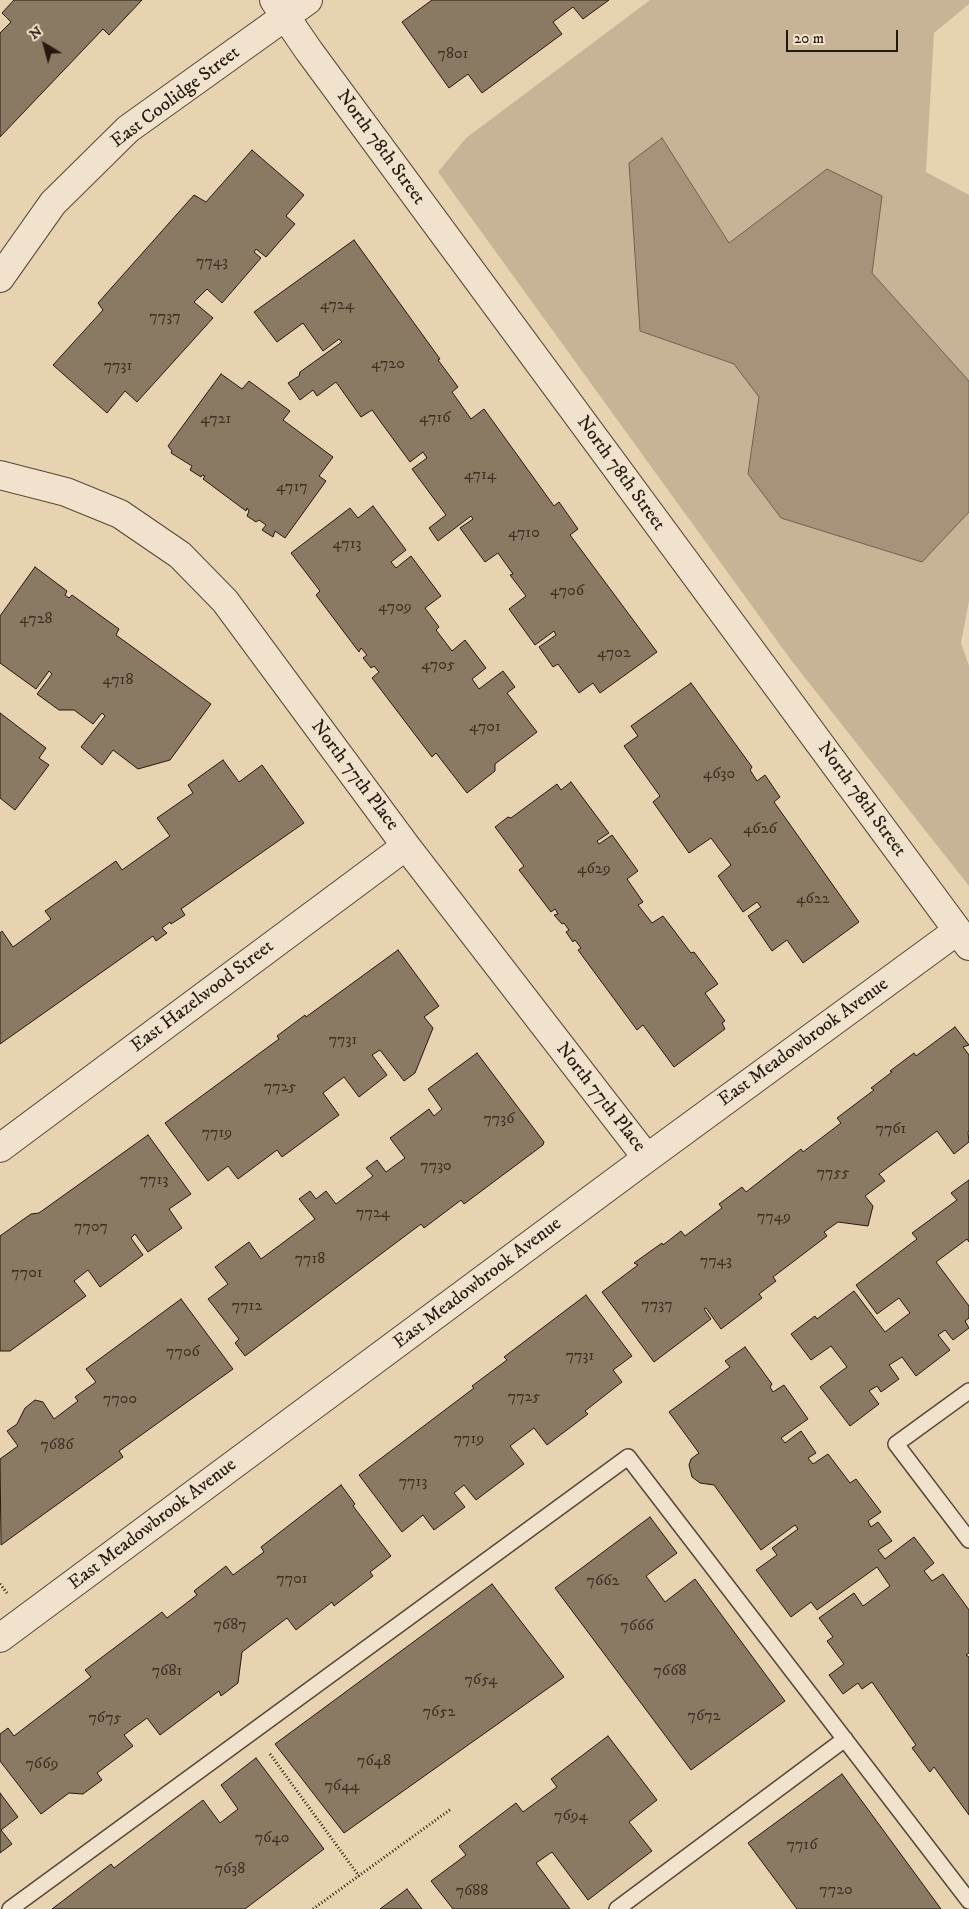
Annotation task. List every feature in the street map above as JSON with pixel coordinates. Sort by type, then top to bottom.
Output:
[{"type":"street","name":"East Coolidge Street","points":[[0,278],[53,203],[128,129],[280,8],[308,0]]},
{"type":"street","name":"North 78th Street","points":[[280,8],[309,51],[963,938]]},
{"type":"street","name":"North 77th Place","points":[[0,475],[66,492],[120,514],[180,555],[225,601],[406,846],[647,1158]]},
{"type":"street","name":"East Hazelwood Street","points":[[0,1148],[406,846]]},
{"type":"street","name":"East Meadowbrook Avenue","points":[[0,1638],[647,1158],[963,938]]},
{"type":"lane","points":[[969,1390],[896,1444],[969,1540]]},
{"type":"lane","points":[[10,1909],[628,1457],[969,1901]]},
{"type":"lane","points":[[617,1909],[844,1739]]},
{"type":"path","points":[[269,1753],[358,1876]]},
{"type":"path","points":[[313,1909],[451,1809]]},
{"type":"shaded area","points":[[650,0],[969,0],[969,4],[934,33],[926,172],[969,195],[969,601],[961,643],[969,666],[969,886],[791,660],[438,172],[466,138]]},
{"type":"shaded area","points":[[662,138],[729,243],[827,169],[882,196],[872,273],[969,381],[969,512],[922,562],[781,518],[748,474],[759,397],[734,364],[640,331],[629,163]]},
{"type":"building","points":[[14,0],[142,0],[109,35],[103,29],[0,137],[0,33],[11,22],[2,13]]},
{"type":"building","points":[[432,0],[609,0],[583,19],[573,7],[553,22],[562,34],[482,93],[468,74],[449,88],[402,22]]},
{"type":"building","points":[[252,150],[304,195],[286,216],[295,224],[266,257],[256,249],[254,252],[261,258],[222,303],[207,289],[194,302],[213,318],[137,402],[125,391],[107,413],[53,365],[103,310],[98,303],[194,195],[206,202]]},
{"type":"building","points":[[354,240],[440,359],[438,360],[458,387],[452,392],[471,419],[484,409],[554,506],[559,502],[578,529],[570,535],[657,652],[600,693],[593,683],[579,693],[558,664],[553,667],[539,647],[556,635],[554,631],[535,645],[509,609],[526,596],[510,575],[513,574],[498,553],[485,562],[460,528],[473,519],[471,516],[438,541],[429,528],[446,515],[412,469],[427,458],[423,452],[410,462],[372,410],[361,417],[336,382],[317,396],[313,390],[300,400],[288,383],[299,376],[300,372],[342,342],[339,339],[323,351],[303,323],[277,342],[254,312]]},
{"type":"building","points":[[221,374],[242,389],[249,381],[290,411],[283,420],[333,457],[319,476],[326,481],[285,538],[275,531],[273,537],[262,530],[266,525],[259,520],[256,522],[247,516],[249,511],[247,508],[246,511],[203,479],[205,476],[202,475],[201,477],[190,470],[192,466],[171,453],[172,451],[168,446]]},
{"type":"building","points":[[373,506],[406,550],[391,562],[396,568],[411,556],[441,596],[425,608],[439,627],[436,630],[452,651],[465,640],[486,668],[472,679],[479,689],[503,671],[515,687],[507,693],[537,732],[495,764],[495,771],[467,793],[436,753],[432,757],[372,678],[379,672],[374,666],[371,668],[363,658],[367,655],[361,648],[359,652],[316,595],[320,591],[291,553],[350,508],[358,518]]},
{"type":"building","points":[[35,567],[67,591],[65,595],[69,598],[72,595],[119,629],[116,635],[211,704],[170,760],[138,769],[113,750],[102,765],[81,747],[105,716],[102,713],[93,724],[74,710],[59,710],[37,694],[52,674],[49,671],[36,689],[0,663],[0,616]]},
{"type":"building","points":[[691,683],[752,767],[750,770],[757,781],[765,775],[780,797],[774,802],[859,922],[803,963],[787,940],[772,951],[748,916],[761,907],[757,902],[743,912],[718,876],[731,865],[711,838],[689,853],[653,802],[660,796],[624,746],[638,736],[631,726]]},
{"type":"building","points":[[0,713],[46,748],[39,758],[49,765],[15,810],[0,798]]},
{"type":"building","points":[[223,760],[239,782],[262,765],[304,823],[181,909],[185,915],[162,928],[167,933],[156,941],[153,936],[0,1044],[0,933],[2,931],[13,947],[51,919],[45,911],[116,861],[122,870],[170,836],[157,818],[193,793],[188,785]]},
{"type":"building","points":[[571,782],[609,833],[597,841],[599,844],[612,835],[638,871],[627,879],[643,902],[638,905],[652,923],[663,916],[718,984],[705,993],[725,1021],[722,1023],[725,1029],[674,1067],[643,1025],[637,1030],[578,950],[581,948],[575,940],[573,942],[566,932],[569,930],[564,923],[562,924],[554,915],[558,914],[555,909],[551,912],[519,870],[524,866],[495,827],[508,817],[511,818],[557,784],[561,790]]},
{"type":"building","points":[[398,950],[439,1006],[424,1017],[433,1028],[415,1073],[404,1081],[380,1050],[372,1055],[387,1075],[359,1097],[344,1077],[323,1093],[339,1115],[282,1157],[277,1150],[238,1179],[228,1166],[208,1181],[165,1123],[279,1039],[277,1036],[305,1015],[306,1017]]},
{"type":"building","points":[[955,1027],[969,1045],[963,1047],[969,1055],[969,1142],[954,1154],[937,1131],[879,1174],[885,1181],[865,1196],[873,1206],[868,1226],[838,1222],[824,1232],[827,1236],[773,1277],[776,1281],[759,1294],[762,1298],[721,1329],[706,1308],[704,1309],[711,1319],[654,1362],[602,1292],[638,1265],[634,1263],[662,1243],[663,1245],[681,1231],[685,1236],[722,1208],[719,1204],[742,1187],[746,1192],[801,1149],[803,1152],[841,1123],[837,1118],[874,1090],[871,1088],[892,1072],[890,1071],[914,1053],[916,1056]]},
{"type":"building","points":[[477,1053],[544,1142],[543,1145],[464,1204],[461,1200],[424,1228],[421,1224],[245,1356],[235,1343],[239,1339],[208,1299],[228,1284],[215,1267],[249,1242],[261,1259],[315,1219],[299,1199],[310,1191],[316,1199],[326,1191],[336,1204],[373,1176],[366,1168],[377,1160],[386,1172],[405,1158],[390,1138],[429,1109],[434,1116],[442,1109],[428,1089]]},
{"type":"building","points":[[148,1135],[191,1194],[169,1209],[182,1228],[148,1252],[135,1234],[131,1238],[143,1255],[100,1287],[88,1270],[74,1281],[86,1296],[10,1351],[0,1351],[0,1236],[31,1214],[39,1213]]},
{"type":"building","points":[[969,1180],[969,1242],[967,1239],[936,1262],[969,1306],[969,1318],[965,1321],[969,1328],[953,1340],[945,1330],[938,1335],[950,1350],[916,1376],[902,1357],[889,1365],[899,1379],[881,1392],[877,1386],[869,1391],[879,1404],[850,1426],[820,1387],[847,1367],[831,1346],[811,1360],[791,1334],[815,1316],[817,1319],[854,1291],[885,1332],[910,1313],[899,1298],[877,1314],[856,1285],[917,1239],[912,1233],[957,1200],[951,1193]]},
{"type":"building","points":[[586,1295],[632,1356],[613,1370],[622,1382],[585,1411],[588,1414],[547,1445],[534,1428],[510,1446],[524,1464],[476,1500],[464,1485],[454,1493],[465,1507],[434,1530],[423,1515],[402,1532],[359,1475],[474,1388],[472,1386],[507,1360],[504,1357]]},
{"type":"building","points":[[181,1299],[233,1369],[119,1451],[123,1457],[1,1545],[0,1459],[18,1446],[7,1431],[17,1424],[25,1408],[35,1400],[43,1402],[54,1419],[78,1401],[75,1397],[96,1382],[86,1369]]},
{"type":"building","points":[[745,1347],[772,1384],[770,1387],[773,1392],[784,1385],[808,1419],[781,1438],[785,1443],[801,1431],[816,1453],[808,1458],[813,1464],[828,1454],[850,1483],[856,1479],[881,1512],[868,1521],[871,1527],[878,1522],[892,1541],[878,1550],[885,1559],[914,1537],[934,1563],[924,1571],[932,1581],[943,1574],[969,1610],[969,1653],[966,1655],[969,1657],[969,1815],[934,1767],[930,1772],[912,1748],[916,1745],[872,1682],[862,1689],[858,1683],[843,1694],[829,1675],[844,1664],[827,1641],[833,1637],[819,1618],[854,1593],[863,1606],[890,1586],[877,1567],[817,1610],[811,1602],[791,1617],[756,1570],[777,1555],[772,1548],[798,1529],[795,1525],[761,1550],[714,1485],[700,1483],[692,1477],[689,1465],[691,1459],[699,1453],[669,1412],[730,1367],[725,1361]]},
{"type":"building","points":[[341,1485],[355,1504],[353,1506],[391,1556],[370,1572],[373,1576],[334,1606],[332,1602],[296,1630],[287,1618],[242,1652],[238,1683],[221,1696],[219,1691],[160,1735],[147,1718],[124,1735],[133,1746],[97,1773],[102,1780],[83,1794],[69,1793],[41,1814],[0,1761],[0,1734],[8,1728],[14,1736],[91,1677],[85,1670],[162,1612],[167,1618],[197,1595],[194,1591],[226,1566],[233,1575],[264,1552],[261,1547]]},
{"type":"building","points":[[650,1517],[677,1553],[646,1576],[665,1602],[695,1579],[785,1701],[691,1770],[555,1588]]},
{"type":"building","points":[[492,1584],[564,1677],[344,1833],[275,1744]]},
{"type":"building","points":[[608,1736],[657,1800],[629,1822],[652,1851],[588,1900],[552,1852],[536,1863],[570,1909],[453,1909],[431,1881],[466,1855],[459,1846],[516,1803],[523,1812],[557,1787],[551,1779]]},
{"type":"building","points":[[256,1758],[324,1849],[245,1909],[52,1909],[111,1864],[114,1868],[203,1800],[220,1823],[238,1809],[221,1785]]},
{"type":"building","points":[[842,1774],[941,1909],[797,1909],[748,1843]]},
{"type":"building","points":[[0,1793],[18,1817],[1,1830],[12,1844],[0,1853]]},
{"type":"building","points":[[407,1889],[422,1909],[380,1909]]}]
